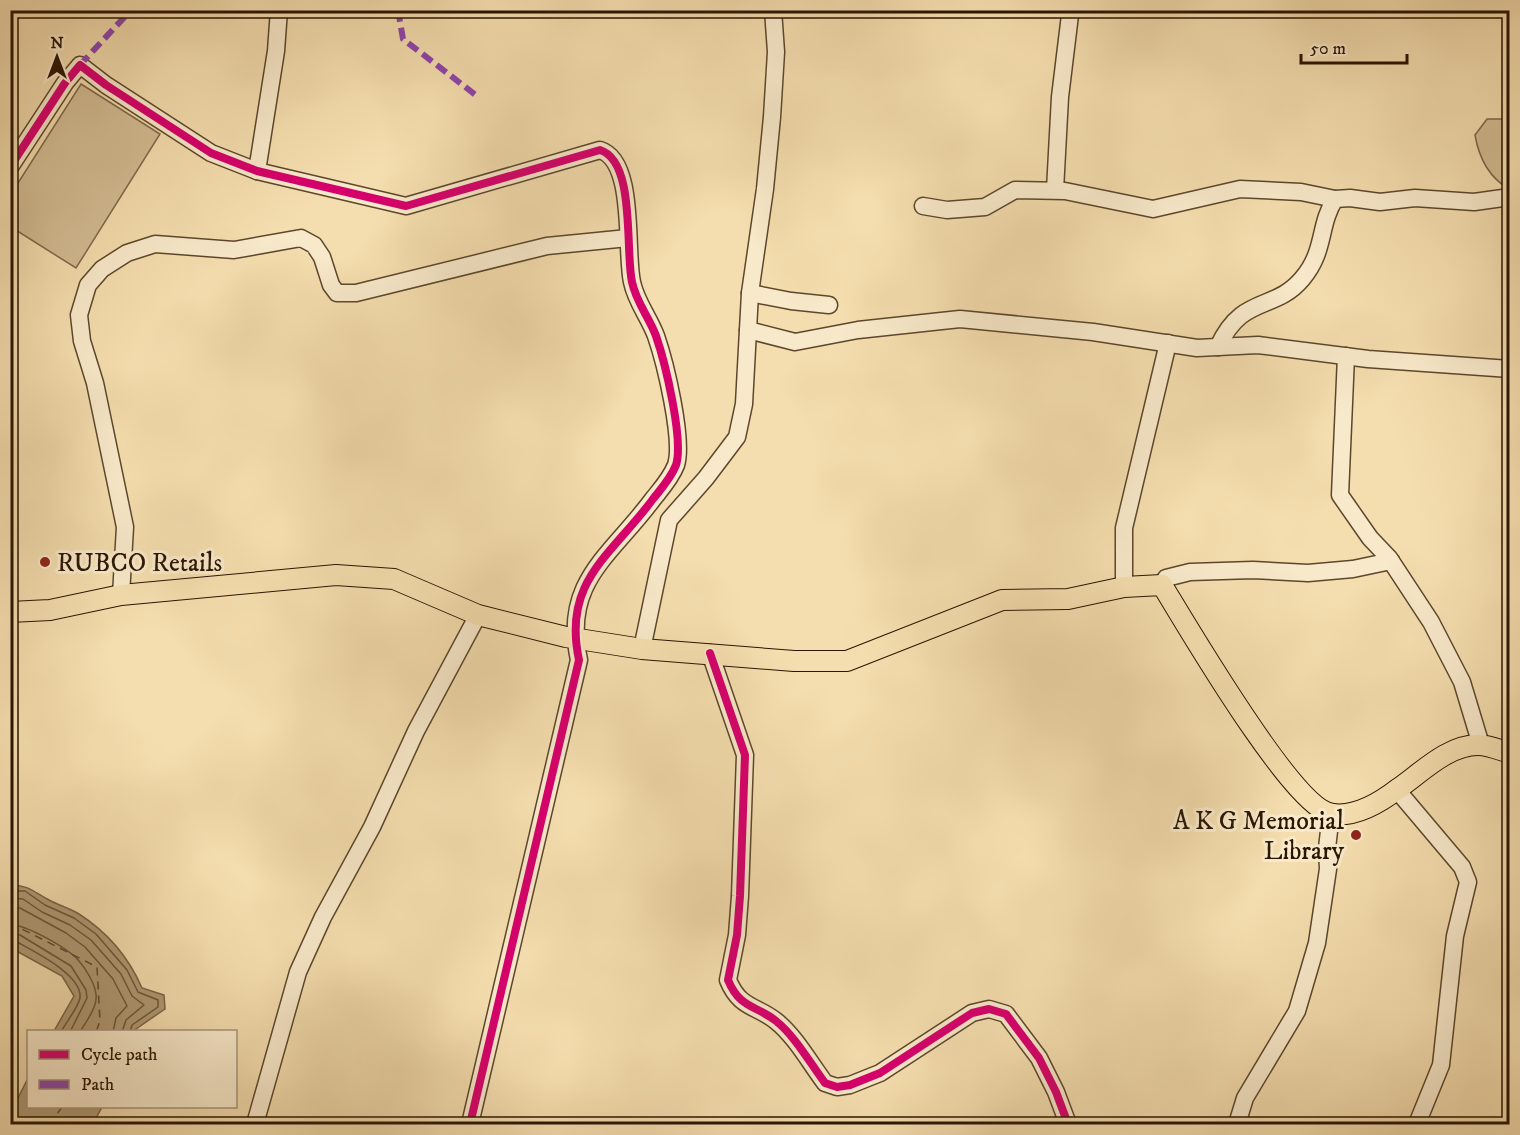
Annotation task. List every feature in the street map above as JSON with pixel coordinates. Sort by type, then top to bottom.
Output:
[{"type":"main road","points":[[10,612],[42,611],[121,596],[336,575],[394,579],[478,615],[574,638],[642,649],[710,652],[794,662],[847,661],[1002,600],[1068,599],[1124,587],[1162,585],[1239,708],[1281,768],[1317,807],[1331,814],[1360,812],[1397,790],[1434,761],[1466,746],[1481,745],[1509,753]]},
{"type":"street","points":[[257,171],[276,51],[279,10]]},
{"type":"street","points":[[642,649],[669,520],[706,478],[737,437],[744,404],[750,292],[765,189],[772,117],[776,52],[773,10]]},
{"type":"street","points":[[1055,190],[1061,85],[1072,12]]},
{"type":"street","points":[[10,166],[65,83],[80,65],[106,86],[211,153],[257,171],[406,206],[600,150],[613,158],[622,179],[627,207],[628,264],[635,296],[656,335],[665,370],[679,438],[677,462],[673,474],[631,529],[591,573],[581,591],[576,610],[574,638],[579,660],[470,1125]]},
{"type":"street","points":[[923,206],[947,210],[972,209],[998,201],[1015,190],[1055,190],[1153,209],[1240,189],[1292,191],[1335,199],[1350,198],[1380,202],[1415,198],[1474,202],[1509,196]]},
{"type":"street","points":[[1218,347],[1226,330],[1241,314],[1286,293],[1300,282],[1319,253],[1327,212],[1335,199]]},
{"type":"street","points":[[121,596],[125,527],[95,383],[82,341],[79,315],[88,285],[102,269],[127,253],[155,244],[234,250],[301,238],[314,245],[322,257],[331,285],[337,293],[356,293],[547,246],[628,238]]},
{"type":"street","points":[[750,292],[791,301],[828,304]]},
{"type":"street","points":[[748,330],[795,342],[858,330],[960,319],[1093,332],[1197,348],[1258,345],[1346,356],[1509,369]]},
{"type":"street","points":[[1124,587],[1124,528],[1167,343]]},
{"type":"street","points":[[1346,356],[1341,495],[1370,538],[1391,561],[1431,622],[1462,682],[1481,745]]},
{"type":"street","points":[[1162,585],[1166,578],[1190,572],[1253,570],[1308,573],[1353,569],[1391,561]]},
{"type":"street","points":[[255,1125],[298,972],[324,917],[372,827],[416,731],[478,615]]},
{"type":"street","points":[[710,652],[745,754],[740,896],[737,935],[728,980],[738,997],[755,1011],[776,1020],[825,1083],[837,1087],[880,1073],[972,1013],[989,1009],[1006,1014],[1039,1058],[1056,1092],[1068,1125]]},
{"type":"street","points":[[1397,790],[1462,867],[1468,882],[1455,936],[1442,1065],[1417,1125]]},
{"type":"street","points":[[1237,1125],[1245,1098],[1297,1011],[1317,943],[1328,869],[1327,848],[1331,814]]},
{"type":"shaded area","points":[[81,84],[160,134],[76,268],[11,227],[11,194]]},
{"type":"shaded area","points":[[1487,119],[1509,119],[1509,189],[1490,173],[1479,151],[1475,135]]},
{"type":"water","points":[[11,885],[22,886],[75,912],[99,929],[124,956],[142,988],[164,995],[165,1009],[134,1030],[55,1030],[74,996],[62,976],[11,948]]},
{"type":"water","points":[[27,1080],[27,1108],[101,1108],[93,1124],[11,1124],[11,1112]]},
{"type":"ferry route","points":[[10,923],[97,967],[100,1021],[97,1030]]},
{"type":"ferry route","points":[[49,1124],[61,1108]]},
{"type":"marked path","points":[[80,65],[131,10]]},
{"type":"marked path","points":[[398,10],[403,39],[477,96]]},
{"type":"cycle path","points":[[10,167],[65,83],[80,65],[106,85],[211,153],[257,171],[406,206],[600,150],[611,158],[619,171],[627,208],[632,282],[636,296],[656,336],[664,364],[676,420],[678,453],[676,465],[662,487],[594,571],[584,589],[577,610],[576,633],[579,660],[470,1124]]},
{"type":"cycle path","points":[[710,653],[745,755],[740,896],[737,935],[728,980],[738,996],[783,1027],[825,1083],[837,1087],[850,1085],[880,1073],[972,1013],[989,1009],[1006,1014],[1039,1058],[1056,1092],[1068,1124]]},
{"type":"place","name":"RUBCO Retails","points":[[45,562]]},
{"type":"place","name":"A K G Memorial Library","points":[[1356,835]]}]
